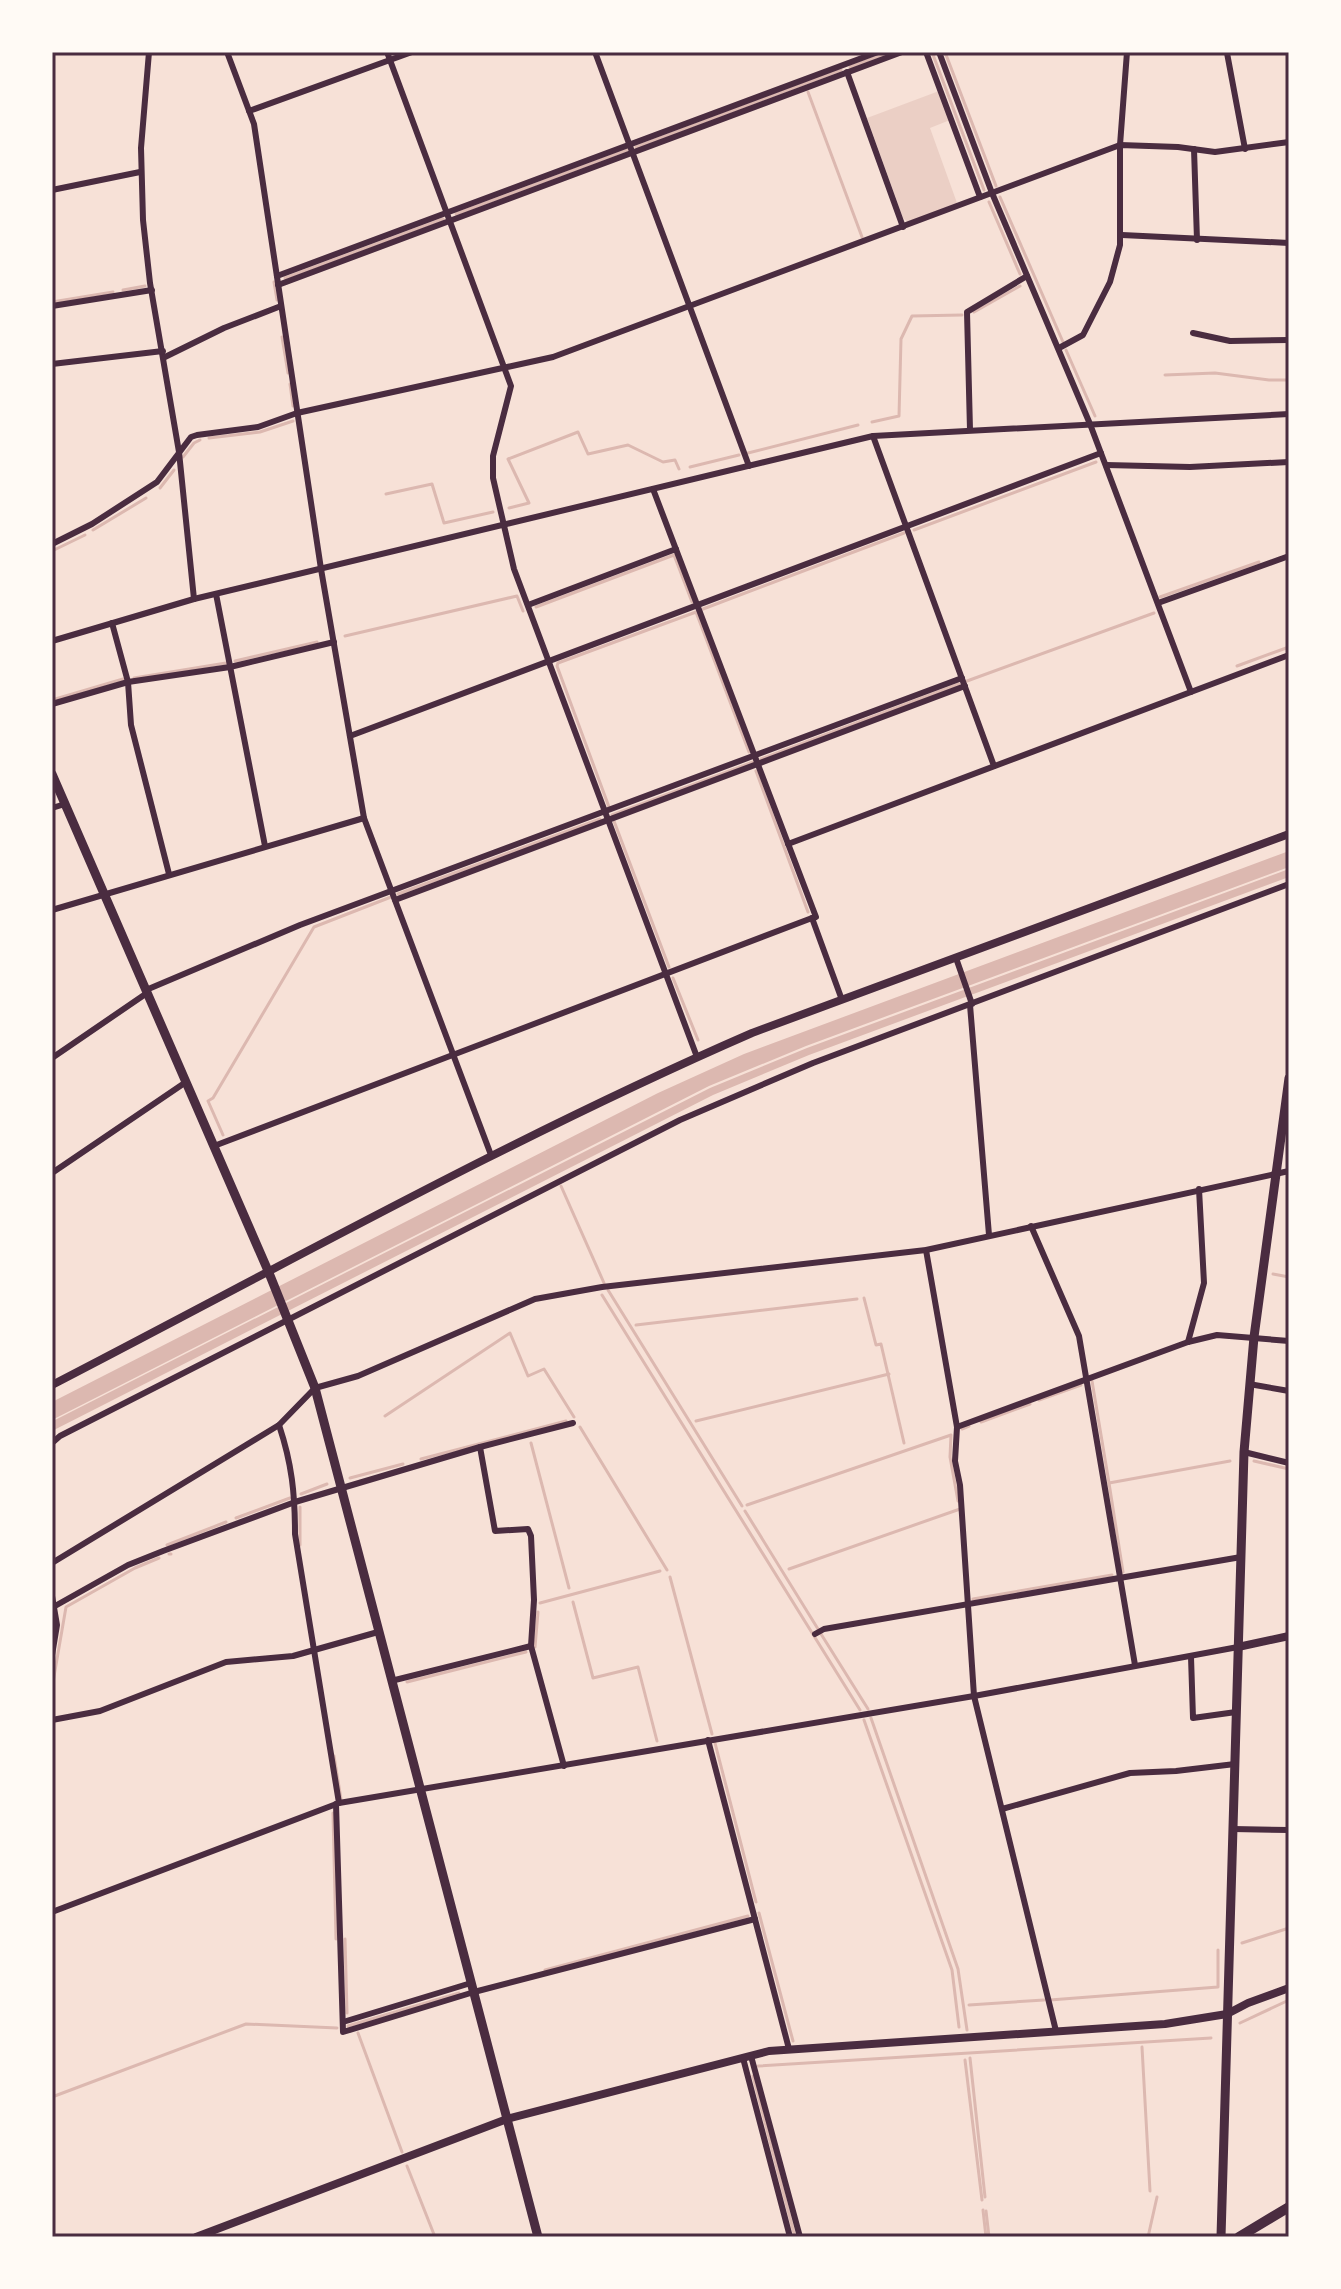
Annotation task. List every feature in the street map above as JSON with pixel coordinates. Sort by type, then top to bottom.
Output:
[{"type":"main road","points":[[52,774],[274,1284],[315,1388],[538,2237]]},
{"type":"main road","points":[[1221,2237],[1244,1452],[1254,1337],[1289,1078]]},
{"type":"main road","points":[[1239,2237],[1289,2207]]},
{"type":"street","points":[[149,52],[140,172],[152,290],[179,452],[194,599]]},
{"type":"street","points":[[227,52],[254,124],[321,569],[364,818],[491,1155]]},
{"type":"street","points":[[387,52],[511,386],[493,456],[493,478],[514,569],[697,1057]]},
{"type":"street","points":[[249,111],[412,52]]},
{"type":"street","points":[[595,52],[749,466]]},
{"type":"street","points":[[278,285],[633,153],[846,68],[878,52]]},
{"type":"street","points":[[277,276],[630,144],[846,68],[902,52]]},
{"type":"street","points":[[926,52],[980,197]]},
{"type":"street","points":[[939,52],[992,193],[1090,424],[1191,692]]},
{"type":"street","points":[[1059,348],[1080,339],[1087,328],[1110,282],[1122,235],[1120,145],[1127,52]]},
{"type":"street","points":[[1229,52],[1245,149]]},
{"type":"street","points":[[846,68],[903,227]]},
{"type":"street","points":[[52,544],[145,492],[157,482],[191,437],[197,435],[258,427],[297,413],[553,357],[1127,143],[1215,152],[1289,142]]},
{"type":"street","points":[[1194,149],[1197,240]]},
{"type":"street","points":[[52,190],[140,172]]},
{"type":"street","points":[[1122,235],[1289,243]]},
{"type":"street","points":[[970,430],[967,312],[1027,276]]},
{"type":"street","points":[[52,306],[152,290]]},
{"type":"street","points":[[52,364],[164,354],[281,306]]},
{"type":"street","points":[[1193,333],[1230,341],[1289,340]]},
{"type":"street","points":[[52,641],[194,599],[873,436],[1289,414]]},
{"type":"street","points":[[873,436],[994,766]]},
{"type":"street","points":[[350,736],[1101,453]]},
{"type":"street","points":[[1106,465],[1190,467],[1289,462]]},
{"type":"street","points":[[214,1146],[816,917],[653,489]]},
{"type":"street","points":[[528,605],[676,549]]},
{"type":"street","points":[[1158,603],[1289,556]]},
{"type":"street","points":[[216,594],[265,846]]},
{"type":"street","points":[[112,623],[128,682],[131,725],[169,874]]},
{"type":"street","points":[[52,704],[128,682],[230,667],[334,642]]},
{"type":"street","points":[[788,844],[1289,655]]},
{"type":"street","points":[[394,896],[605,812],[962,678]]},
{"type":"street","points":[[52,1058],[147,992],[300,925],[394,896],[608,820],[965,686]]},
{"type":"street","points":[[52,808],[65,804]]},
{"type":"street","points":[[52,910],[364,818]]},
{"type":"street","points":[[52,1385],[491,1155],[697,1057],[752,1033],[1289,834]]},
{"type":"street","points":[[52,1443],[287,1316],[680,1120],[813,1063],[1289,884]]},
{"type":"street","points":[[812,918],[842,1000]]},
{"type":"street","points":[[956,958],[971,1003],[989,1235]]},
{"type":"street","points":[[52,1173],[186,1082]]},
{"type":"street","points":[[52,1563],[279,1425],[315,1388],[358,1376],[535,1299],[559,1293],[926,1250],[1289,1171]]},
{"type":"street","points":[[1188,1342],[1204,1283],[1199,1189]]},
{"type":"street","points":[[1031,1226],[1079,1336],[1135,1665]]},
{"type":"street","points":[[926,1250],[957,1427],[955,1461],[960,1485],[974,1696],[1056,2031]]},
{"type":"street","points":[[957,1427],[1188,1342],[1217,1335],[1289,1341]]},
{"type":"street","points":[[1249,1384],[1289,1391]]},
{"type":"street","points":[[55,1606],[128,1565],[295,1502],[573,1423]]},
{"type":"street","points":[[279,1425],[289,1454],[295,1534],[338,1804],[343,2032],[473,1988],[755,1919]]},
{"type":"street","points":[[480,1447],[495,1531],[528,1529],[531,1536],[534,1600],[531,1646],[564,1766]]},
{"type":"street","points":[[1244,1452],[1289,1463]]},
{"type":"street","points":[[815,1634],[824,1629],[1241,1557]]},
{"type":"street","points":[[52,1596],[57,1625],[52,1655]]},
{"type":"street","points":[[52,1720],[100,1711],[226,1662],[293,1656],[378,1632]]},
{"type":"street","points":[[52,1912],[338,1804],[974,1696],[1289,1636]]},
{"type":"street","points":[[391,1681],[531,1646]]},
{"type":"street","points":[[1191,1657],[1193,1718],[1236,1712]]},
{"type":"street","points":[[708,1740],[789,2049]]},
{"type":"street","points":[[1002,1809],[1130,1773],[1235,1764]]},
{"type":"street","points":[[1233,1829],[1289,1830]]},
{"type":"street","points":[[196,2237],[507,2119],[747,2057],[789,2049],[1165,2024],[1227,2014],[1289,1988]]},
{"type":"street","points":[[747,2057],[790,2237]]},
{"type":"street","points":[[747,2057],[800,2237]]},
{"type":"shaded area","points":[[939,91],[950,120],[930,128],[957,203],[908,222],[903,218],[867,118]]},
{"type":"shaded area","points":[[1289,851],[1289,867],[806,1046],[709,1086],[52,1420],[52,1402],[658,1093],[744,1054]]},
{"type":"shaded area","points":[[1289,869],[1289,877],[809,1055],[713,1095],[52,1431],[55,1420],[710,1088],[807,1048]]},
{"type":"waterway","points":[[850,67],[890,52]]},
{"type":"waterway","points":[[932,52],[984,190]]},
{"type":"waterway","points":[[945,52],[996,186]]},
{"type":"waterway","points":[[636,147],[841,70]]},
{"type":"waterway","points":[[808,92],[862,237]]},
{"type":"waterway","points":[[456,214],[627,150]]},
{"type":"waterway","points":[[1000,197],[1063,342]]},
{"type":"waterway","points":[[989,202],[1020,274]]},
{"type":"waterway","points":[[285,278],[443,219]]},
{"type":"waterway","points":[[274,282],[277,300]]},
{"type":"waterway","points":[[123,290],[145,286]]},
{"type":"waterway","points":[[974,312],[1020,286]]},
{"type":"waterway","points":[[52,302],[113,292]]},
{"type":"waterway","points":[[872,422],[899,416],[901,339],[912,316],[962,315]]},
{"type":"waterway","points":[[282,337],[288,373]]},
{"type":"waterway","points":[[1066,350],[1095,416]]},
{"type":"waterway","points":[[1165,375],[1215,373],[1289,380]]},
{"type":"waterway","points":[[290,384],[293,406]]},
{"type":"waterway","points":[[209,438],[260,432],[293,421]]},
{"type":"waterway","points":[[748,453],[858,425]]},
{"type":"waterway","points":[[509,508],[529,503],[508,459],[578,432],[588,454],[628,445],[663,462],[675,460],[679,469]]},
{"type":"waterway","points":[[183,457],[200,440]]},
{"type":"waterway","points":[[690,467],[739,455]]},
{"type":"waterway","points":[[914,530],[1096,462]]},
{"type":"waterway","points":[[160,488],[174,470]]},
{"type":"waterway","points":[[386,494],[432,484],[444,523],[493,512]]},
{"type":"waterway","points":[[93,530],[146,498]]},
{"type":"waterway","points":[[703,609],[904,533]]},
{"type":"waterway","points":[[52,551],[85,535]]},
{"type":"waterway","points":[[536,607],[674,555],[692,602]]},
{"type":"waterway","points":[[1160,597],[1259,562]]},
{"type":"waterway","points":[[345,636],[517,596],[523,611]]},
{"type":"waterway","points":[[609,807],[558,663],[696,612],[749,752]]},
{"type":"waterway","points":[[967,681],[1154,613]]},
{"type":"waterway","points":[[235,661],[317,642]]},
{"type":"waterway","points":[[1237,666],[1289,647]]},
{"type":"waterway","points":[[134,678],[226,663]]},
{"type":"waterway","points":[[52,700],[123,679]]},
{"type":"waterway","points":[[761,759],[959,684]]},
{"type":"waterway","points":[[612,815],[753,762]]},
{"type":"waterway","points":[[756,771],[808,912]]},
{"type":"waterway","points":[[398,894],[600,819]]},
{"type":"waterway","points":[[614,821],[669,967]]},
{"type":"waterway","points":[[223,1135],[208,1101],[213,1098],[314,927],[391,897]]},
{"type":"waterway","points":[[673,978],[698,1040]]},
{"type":"waterway","points":[[561,1186],[604,1283]]},
{"type":"waterway","points":[[1273,1274],[1289,1277]]},
{"type":"waterway","points":[[608,1290],[742,1506]]},
{"type":"waterway","points":[[602,1295],[860,1710]]},
{"type":"waterway","points":[[864,1298],[876,1345],[881,1344],[904,1443]]},
{"type":"waterway","points":[[636,1325],[857,1299]]},
{"type":"waterway","points":[[385,1416],[510,1333],[528,1376],[544,1369],[574,1417]]},
{"type":"waterway","points":[[696,1421],[889,1374]]},
{"type":"waterway","points":[[1092,1381],[1109,1483]]},
{"type":"waterway","points":[[1039,1400],[1081,1385]]},
{"type":"waterway","points":[[981,1422],[1030,1404]]},
{"type":"waterway","points":[[421,1459],[566,1421]]},
{"type":"waterway","points":[[962,1429],[969,1426]]},
{"type":"waterway","points":[[580,1427],[667,1570]]},
{"type":"waterway","points":[[747,1505],[951,1435],[950,1457],[958,1501]]},
{"type":"waterway","points":[[531,1443],[569,1588]]},
{"type":"waterway","points":[[1123,1572],[1109,1483],[1230,1461]]},
{"type":"waterway","points":[[1254,1461],[1289,1469]]},
{"type":"waterway","points":[[350,1478],[403,1464]]},
{"type":"waterway","points":[[301,1494],[327,1484]]},
{"type":"waterway","points":[[236,1518],[290,1498]]},
{"type":"waterway","points":[[300,1507],[300,1545]]},
{"type":"waterway","points":[[789,1569],[960,1509]]},
{"type":"waterway","points":[[745,1511],[818,1629]]},
{"type":"waterway","points":[[167,1545],[226,1522]]},
{"type":"waterway","points":[[52,1688],[66,1607],[159,1558]]},
{"type":"waterway","points":[[540,1603],[660,1571]]},
{"type":"waterway","points":[[973,1599],[1112,1575]]},
{"type":"waterway","points":[[670,1577],[712,1734]]},
{"type":"waterway","points":[[573,1602],[593,1678],[638,1667],[657,1741]]},
{"type":"waterway","points":[[535,1647],[538,1612]]},
{"type":"waterway","points":[[821,1634],[868,1709]]},
{"type":"waterway","points":[[407,1682],[526,1652]]},
{"type":"waterway","points":[[871,1718],[958,1969],[967,2030]]},
{"type":"waterway","points":[[864,1720],[952,1970],[959,2027]]},
{"type":"waterway","points":[[715,1743],[756,1902]]},
{"type":"waterway","points":[[334,1756],[341,1799]]},
{"type":"waterway","points":[[333,1813],[336,1939]]},
{"type":"waterway","points":[[759,1913],[793,2041]]},
{"type":"waterway","points":[[545,1970],[748,1916]]},
{"type":"waterway","points":[[1242,1943],[1289,1928]]},
{"type":"waterway","points":[[345,1939],[347,2013]]},
{"type":"waterway","points":[[1050,2000],[1218,1987],[1218,1950]]},
{"type":"waterway","points":[[348,2026],[459,1993]]},
{"type":"waterway","points":[[969,2005],[1044,2000]]},
{"type":"waterway","points":[[1240,2023],[1289,2000]]},
{"type":"waterway","points":[[52,2097],[246,2024],[337,2028]]},
{"type":"waterway","points":[[358,2033],[402,2152]]},
{"type":"waterway","points":[[758,2066],[1211,2038]]},
{"type":"waterway","points":[[1142,2047],[1150,2191]]},
{"type":"waterway","points":[[970,2058],[985,2197]]},
{"type":"waterway","points":[[965,2060],[982,2200]]},
{"type":"waterway","points":[[753,2076],[795,2237]]},
{"type":"waterway","points":[[407,2166],[435,2237]]},
{"type":"waterway","points":[[1148,2237],[1157,2197]]},
{"type":"waterway","points":[[983,2210],[986,2237]]},
{"type":"waterway","points":[[986,2211],[989,2237]]}]
